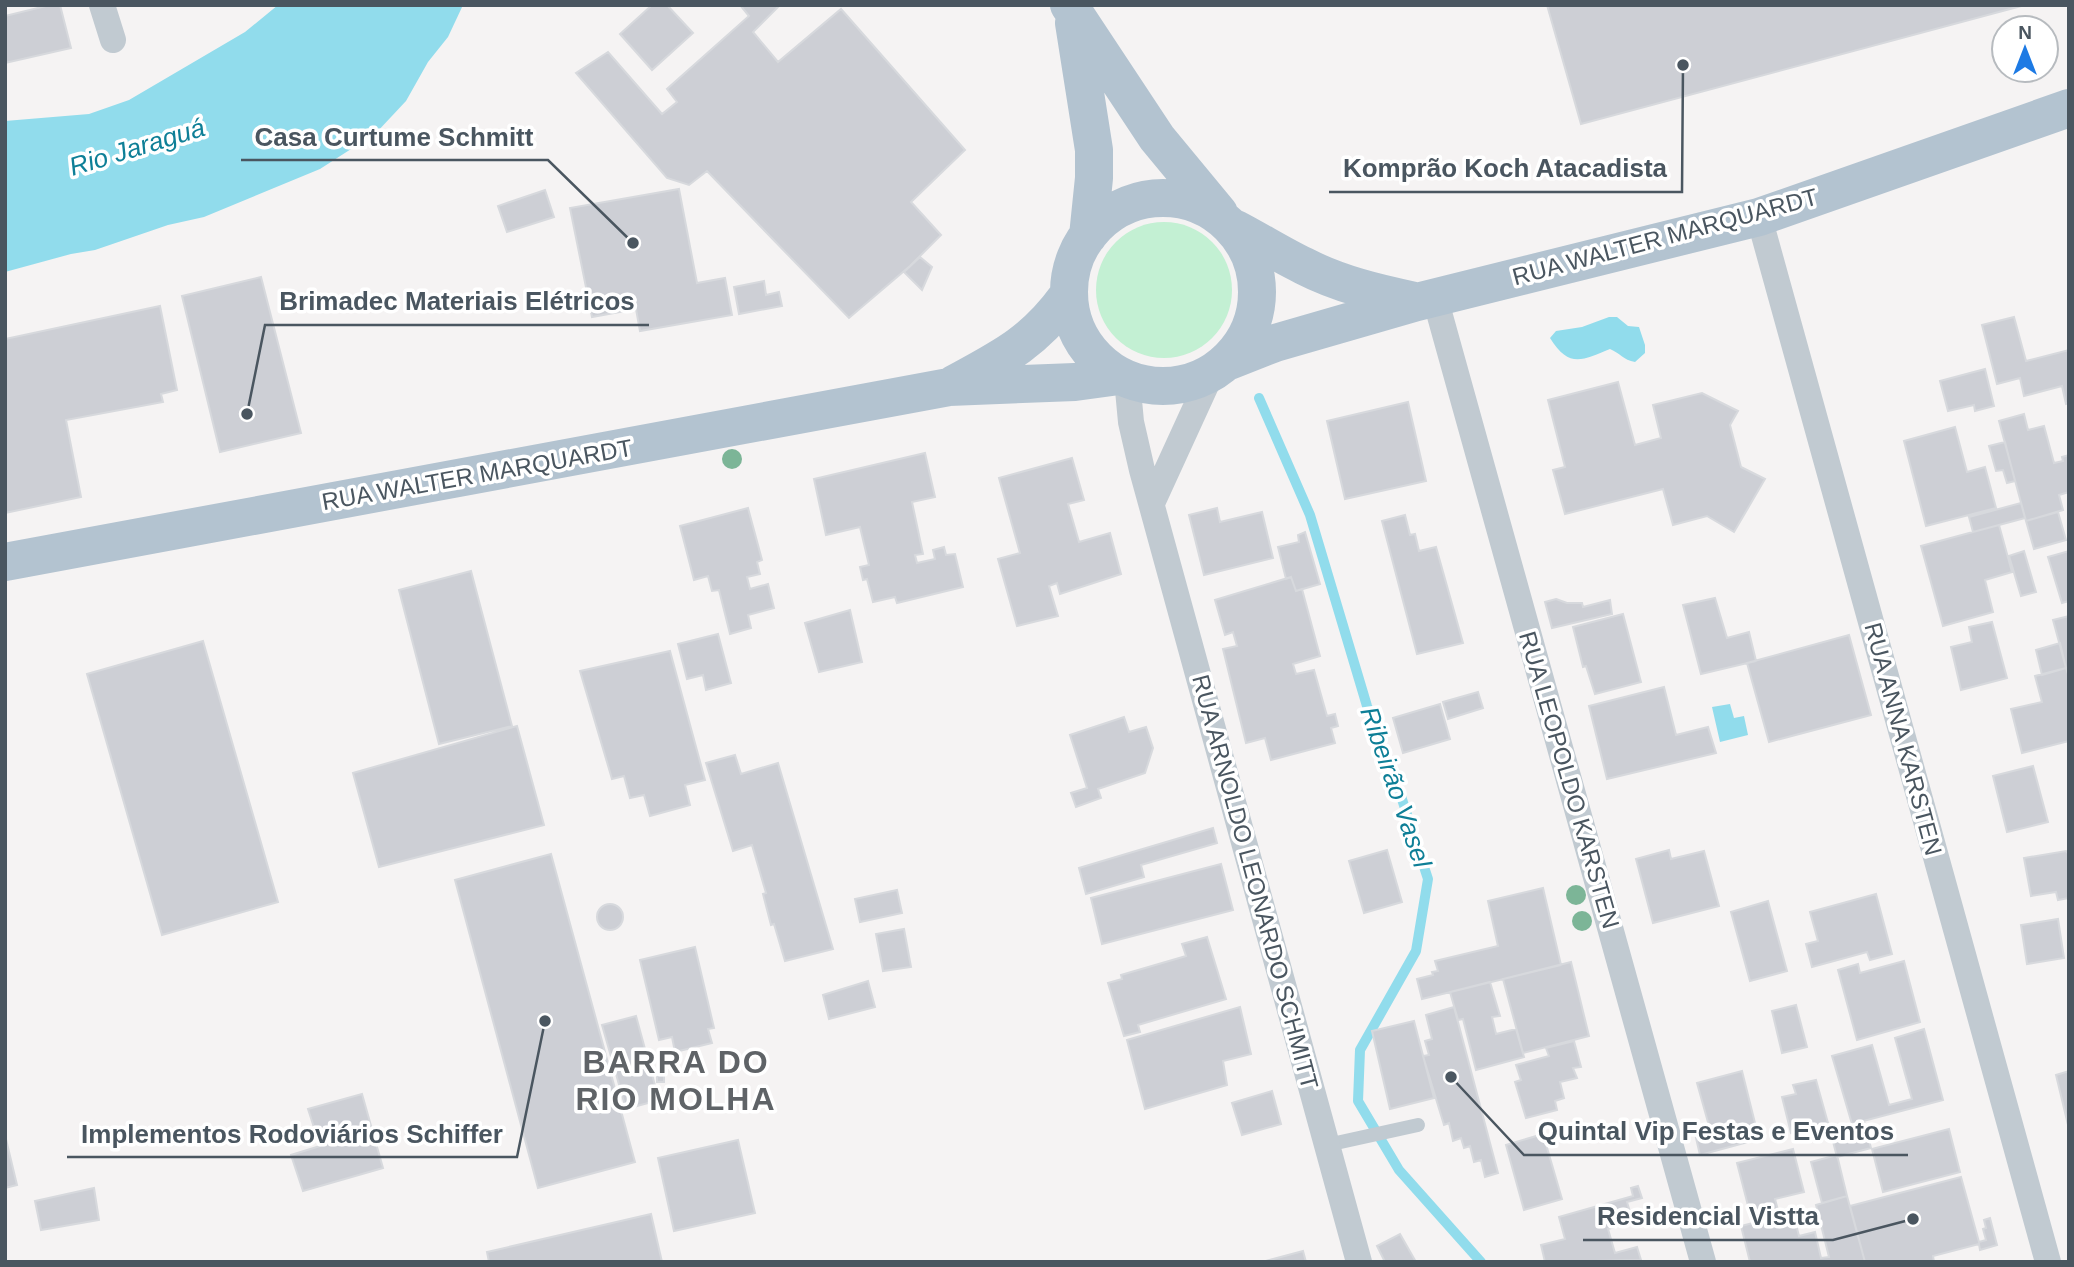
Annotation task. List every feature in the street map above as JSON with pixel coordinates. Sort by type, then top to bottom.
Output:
[{"type":"main road","points":[[1071,9],[1157,138],[1228,221],[1256,274],[1258,298],[1253,321],[1243,342],[1220,366],[1176,385],[1149,385],[1123,378],[1104,367],[1081,344],[1069,316],[1066,298],[1075,262],[1088,236],[1107,215],[1133,203],[1164,198],[1191,201],[1228,221]]},
{"type":"main road","points":[[1071,9],[1093,139],[1094,178],[1088,236]]},
{"type":"main road","name":"RUA WALTER MARQUARDT","points":[[1220,366],[1275,343],[1426,300],[1759,217],[2069,107]]},
{"type":"main road","name":"RUA WALTER MARQUARDT","points":[[1228,221],[1305,267],[1357,288],[1426,300]]},
{"type":"main road","name":"RUA WALTER MARQUARDT","points":[[949,387],[1004,357],[1033,336],[1066,298]]},
{"type":"main road","name":"RUA WALTER MARQUARDT","points":[[5,562],[949,387],[1123,378]]},
{"type":"street","points":[[102,5],[113,40]]},
{"type":"street","name":"RUA ANNA KARSTEN","points":[[1759,217],[2048,1262]]},
{"type":"street","name":"RUA LEOPOLDO KARSTEN","points":[[1426,300],[1703,1262]]},
{"type":"street","points":[[1152,503],[1220,366]]},
{"type":"street","name":"RUA ARNOLDO LEONARDO SCHMITT","points":[[1123,378],[1130,422],[1359,1262]]},
{"type":"lane","points":[[1327,1145],[1418,1125]]},
{"type":"green space","points":[[1164,222],[1190,227],[1212,242],[1227,264],[1232,290],[1227,316],[1212,338],[1190,353],[1164,358],[1138,353],[1116,338],[1101,316],[1096,290],[1101,264],[1116,242],[1138,227]]},
{"type":"water","name":"Rio Jaraguá","points":[[278,5],[463,5],[448,37],[428,62],[406,101],[376,133],[320,169],[204,217],[168,225],[95,250],[5,272],[5,121],[89,114],[129,100],[245,32]]},
{"type":"water","points":[[1609,317],[1617,317],[1628,326],[1639,327],[1645,353],[1635,362],[1610,349],[1583,359],[1570,358],[1557,348],[1550,338],[1556,331],[1582,327]]},
{"type":"water","points":[[1730,704],[1734,718],[1744,716],[1748,735],[1720,742],[1712,707]]},
{"type":"building","points":[[60,5],[71,48],[5,63],[5,16]]},
{"type":"building","points":[[652,5],[667,5],[693,33],[652,70],[620,34]]},
{"type":"building","points":[[740,5],[780,5],[753,32],[778,62],[841,9],[965,150],[911,202],[941,235],[910,266],[849,318],[707,171],[689,185],[667,178],[576,73],[608,52],[662,114],[677,102],[667,89],[749,16]]},
{"type":"building","points":[[1547,5],[2025,5],[1990,14],[1581,124]]},
{"type":"building","points":[[679,189],[697,283],[725,278],[732,315],[640,331],[636,309],[592,317],[570,208]]},
{"type":"building","points":[[545,190],[554,217],[507,232],[498,206]]},
{"type":"building","points":[[920,257],[932,267],[922,290],[904,272]]},
{"type":"building","points":[[261,277],[301,433],[220,452],[182,296]]},
{"type":"building","points":[[764,281],[766,295],[779,292],[782,306],[739,314],[734,287]]},
{"type":"building","points":[[160,306],[177,390],[161,394],[163,402],[66,420],[81,497],[5,513],[5,339]]},
{"type":"building","points":[[2014,317],[2026,361],[2069,350],[2069,403],[2066,404],[2062,386],[2024,396],[2020,378],[1997,384],[1982,325]]},
{"type":"building","points":[[1985,369],[1994,406],[1975,411],[1974,405],[1948,411],[1940,381]]},
{"type":"building","points":[[1618,382],[1635,445],[1661,438],[1653,405],[1702,393],[1738,411],[1730,425],[1741,467],[1765,479],[1734,532],[1707,516],[1673,525],[1663,489],[1565,514],[1553,470],[1565,467],[1548,400]]},
{"type":"building","points":[[1408,402],[1426,481],[1345,499],[1327,421]]},
{"type":"building","points":[[2024,414],[2028,430],[2044,426],[2054,463],[2063,461],[2062,457],[2069,455],[2069,492],[2059,495],[2063,510],[2026,521],[1999,421]]},
{"type":"building","points":[[1955,427],[1967,472],[1985,467],[1996,508],[1926,526],[1904,441]]},
{"type":"building","points":[[2005,442],[2015,481],[2007,483],[2003,470],[1996,471],[1989,446]]},
{"type":"building","points":[[925,453],[935,497],[912,502],[923,554],[915,555],[917,563],[935,559],[933,550],[944,547],[946,555],[955,554],[963,587],[897,603],[895,597],[873,602],[867,579],[863,580],[860,567],[869,565],[860,527],[826,535],[814,479]]},
{"type":"building","points":[[1072,458],[1084,500],[1068,504],[1079,542],[1110,533],[1121,574],[1060,594],[1057,583],[1049,586],[1058,616],[1017,626],[998,559],[1020,553],[999,478]]},
{"type":"building","points":[[2021,503],[2025,518],[1973,532],[1969,517]]},
{"type":"building","points":[[748,508],[762,560],[757,562],[760,574],[747,577],[750,589],[768,584],[774,608],[748,615],[751,628],[730,634],[719,590],[712,591],[708,576],[694,580],[680,526]]},
{"type":"building","points":[[1217,508],[1220,522],[1262,512],[1273,558],[1204,575],[1189,515]]},
{"type":"building","points":[[2058,512],[2066,540],[2034,549],[2026,521]]},
{"type":"building","points":[[1405,515],[1410,535],[1415,534],[1419,551],[1436,547],[1463,643],[1417,654],[1382,521]]},
{"type":"building","points":[[1999,525],[2012,572],[1985,580],[1993,612],[1943,626],[1921,546]]},
{"type":"building","points":[[1305,532],[1320,584],[1296,591],[1291,577],[1286,579],[1278,547],[1299,542],[1298,535]]},
{"type":"building","points":[[2024,551],[2036,592],[2021,596],[2009,556]]},
{"type":"building","points":[[2069,551],[2069,601],[2062,603],[2048,557]]},
{"type":"building","points":[[471,571],[512,726],[439,744],[399,590]]},
{"type":"building","points":[[1291,577],[1296,591],[1302,589],[1320,656],[1293,664],[1296,674],[1314,670],[1327,716],[1335,714],[1338,726],[1331,728],[1335,743],[1271,760],[1265,738],[1246,743],[1223,649],[1237,646],[1233,632],[1225,635],[1215,600]]},
{"type":"building","points":[[1715,598],[1727,638],[1749,632],[1756,661],[1701,674],[1683,605]]},
{"type":"building","points":[[1556,599],[1567,603],[1582,603],[1583,607],[1610,600],[1612,614],[1552,628],[1545,602]]},
{"type":"building","points":[[850,610],[862,662],[819,672],[805,623]]},
{"type":"building","points":[[1623,614],[1641,682],[1595,694],[1586,666],[1583,667],[1573,627]]},
{"type":"building","points":[[2069,616],[2069,668],[2066,668],[2053,620]]},
{"type":"building","points":[[1992,622],[2007,678],[1961,690],[1951,647],[1972,642],[1969,627]]},
{"type":"building","points":[[718,634],[731,683],[706,690],[703,675],[687,679],[678,644]]},
{"type":"building","points":[[1849,635],[1871,715],[1769,742],[1747,663]]},
{"type":"building","points":[[203,641],[278,902],[162,935],[87,674]]},
{"type":"building","points":[[2060,643],[2066,668],[2042,675],[2036,650]]},
{"type":"building","points":[[670,651],[705,780],[685,785],[690,805],[650,816],[644,795],[630,798],[624,776],[612,779],[580,671]]},
{"type":"building","points":[[2066,668],[2069,677],[2069,741],[2022,753],[2011,709],[2042,702],[2035,676]]},
{"type":"building","points":[[1664,687],[1676,735],[1708,727],[1716,753],[1607,779],[1589,706]]},
{"type":"building","points":[[1478,692],[1483,708],[1448,719],[1443,702]]},
{"type":"building","points":[[1440,704],[1450,739],[1403,753],[1393,718]]},
{"type":"building","points":[[1124,717],[1129,732],[1146,727],[1153,748],[1145,773],[1098,789],[1101,798],[1076,807],[1071,793],[1087,788],[1070,735]]},
{"type":"building","points":[[517,726],[544,825],[379,867],[353,773]]},
{"type":"building","points":[[735,755],[741,774],[778,763],[833,949],[785,961],[774,924],[771,925],[763,894],[766,893],[752,845],[733,851],[706,763]]},
{"type":"building","points":[[2033,766],[2048,822],[2007,832],[1993,776]]},
{"type":"building","points":[[1213,828],[1217,843],[1141,865],[1144,877],[1086,894],[1079,868]]},
{"type":"building","points":[[1387,850],[1402,902],[1364,913],[1349,861]]},
{"type":"building","points":[[1669,850],[1671,859],[1704,851],[1719,906],[1653,923],[1636,859]]},
{"type":"building","points":[[2066,851],[2069,855],[2069,898],[2058,900],[2056,892],[2031,896],[2024,858]]},
{"type":"building","points":[[551,854],[635,1162],[538,1188],[455,880]]},
{"type":"building","points":[[1221,864],[1233,910],[1102,944],[1091,898]]},
{"type":"building","points":[[1543,888],[1561,965],[1422,999],[1417,979],[1438,971],[1435,961],[1498,946],[1488,901]]},
{"type":"building","points":[[897,890],[902,913],[860,922],[855,899]]},
{"type":"building","points":[[1876,894],[1892,954],[1870,960],[1867,952],[1812,967],[1806,944],[1818,941],[1810,912]]},
{"type":"building","points":[[1768,901],[1787,971],[1750,981],[1731,912]]},
{"type":"building","points":[[610,904],[619,908],[623,917],[619,926],[610,930],[601,926],[597,917],[601,908]]},
{"type":"building","points":[[2058,919],[2064,958],[2027,964],[2021,925]]},
{"type":"building","points":[[904,929],[911,967],[883,971],[876,934]]},
{"type":"building","points":[[1207,937],[1226,999],[1138,1025],[1140,1032],[1124,1036],[1108,983],[1122,979],[1121,975],[1186,956],[1182,944]]},
{"type":"building","points":[[695,947],[714,1028],[708,1029],[712,1043],[675,1052],[672,1037],[659,1040],[640,960]]},
{"type":"building","points":[[1904,961],[1920,1022],[1857,1040],[1838,970],[1858,964],[1860,973]]},
{"type":"building","points":[[1571,962],[1589,1036],[1523,1053],[1503,979]]},
{"type":"building","points":[[868,981],[875,1007],[829,1019],[823,995]]},
{"type":"building","points":[[1490,982],[1500,1016],[1492,1017],[1496,1034],[1516,1029],[1524,1057],[1476,1070],[1463,1019],[1458,1020],[1450,992]]},
{"type":"building","points":[[1796,1005],[1807,1047],[1782,1053],[1772,1011]]},
{"type":"building","points":[[1240,1007],[1251,1054],[1223,1061],[1227,1085],[1145,1109],[1127,1040]]},
{"type":"building","points":[[1454,1007],[1498,1173],[1485,1177],[1481,1160],[1474,1162],[1470,1146],[1464,1148],[1461,1138],[1453,1141],[1449,1123],[1444,1125],[1423,1056],[1429,1055],[1425,1041],[1432,1039],[1426,1015]]},
{"type":"building","points":[[636,1016],[659,1100],[626,1109],[602,1025]]},
{"type":"building","points":[[1414,1021],[1434,1098],[1390,1109],[1372,1031]]},
{"type":"building","points":[[1924,1029],[1943,1100],[1852,1124],[1832,1056],[1872,1045],[1889,1105],[1912,1099],[1895,1038]]},
{"type":"building","points":[[1574,1041],[1581,1067],[1573,1068],[1577,1078],[1560,1082],[1564,1098],[1555,1101],[1557,1110],[1526,1118],[1515,1082],[1521,1080],[1516,1065],[1549,1056],[1546,1048]]},
{"type":"building","points":[[657,1071],[664,1071],[664,1082],[657,1082]]},
{"type":"building","points":[[1742,1071],[1759,1139],[1700,1155],[1696,1138],[1711,1133],[1697,1083]]},
{"type":"building","points":[[2069,1071],[2069,1129],[2056,1075]]},
{"type":"building","points":[[1816,1080],[1828,1123],[1791,1133],[1782,1097],[1796,1094],[1793,1085]]},
{"type":"building","points":[[1272,1091],[1281,1124],[1242,1135],[1232,1103]]},
{"type":"building","points":[[362,1094],[383,1168],[303,1191],[291,1155],[320,1146],[308,1109]]},
{"type":"building","points":[[1864,1121],[1871,1148],[1837,1157],[1830,1130]]},
{"type":"building","points":[[1949,1129],[1960,1172],[1883,1192],[1872,1149]]},
{"type":"building","points":[[1543,1134],[1562,1199],[1524,1210],[1506,1145]]},
{"type":"building","points":[[5,1135],[17,1185],[5,1188]]},
{"type":"building","points":[[738,1140],[755,1213],[674,1231],[658,1158]]},
{"type":"building","points":[[1793,1149],[1804,1192],[1775,1199],[1779,1214],[1752,1221],[1737,1163]]},
{"type":"building","points":[[1837,1155],[1847,1196],[1822,1203],[1811,1162]]},
{"type":"building","points":[[1961,1177],[1979,1242],[1986,1240],[1984,1220],[1990,1218],[1997,1245],[1980,1250],[1979,1244],[1933,1256],[1934,1262],[1865,1262],[1850,1206]]},
{"type":"building","points":[[1638,1186],[1642,1198],[1627,1202],[1633,1222],[1608,1229],[1615,1253],[1637,1247],[1641,1260],[1545,1262],[1541,1245],[1565,1239],[1559,1217],[1633,1196],[1631,1188]]},
{"type":"building","points":[[94,1188],[99,1220],[41,1230],[35,1201]]},
{"type":"building","points":[[1847,1196],[1865,1262],[1750,1262],[1741,1226],[1793,1213],[1799,1236],[1815,1232],[1821,1258],[1829,1257],[1816,1205]]},
{"type":"building","points":[[651,1214],[662,1262],[489,1262],[487,1252]]},
{"type":"building","points":[[1400,1234],[1416,1262],[1385,1262],[1377,1246]]},
{"type":"building","points":[[1303,1251],[1306,1262],[1262,1262]]},
{"type":"waterway","name":"Ribeirão Vasel","points":[[1259,398],[1310,515],[1367,706],[1399,790],[1428,879],[1416,951],[1360,1050],[1358,1101],[1399,1170],[1481,1262]]},
{"type":"place","name":"Komprão Koch Atacadista","points":[[1683,65]]},
{"type":"place","name":"Casa Curtume Schmitt","points":[[633,243]]},
{"type":"place","name":"Brimadec Materiais Elétricos","points":[[247,414]]},
{"type":"place","name":"Implementos Rodoviários Schiffer","points":[[545,1021]]},
{"type":"place","name":"Quintal Vip Festas e Eventos","points":[[1451,1077]]},
{"type":"place","name":"Residencial Vistta","points":[[1913,1219]]},
{"type":"district","name":"BARRA DO RIO MOLHA","points":[[676,1080]]}]
